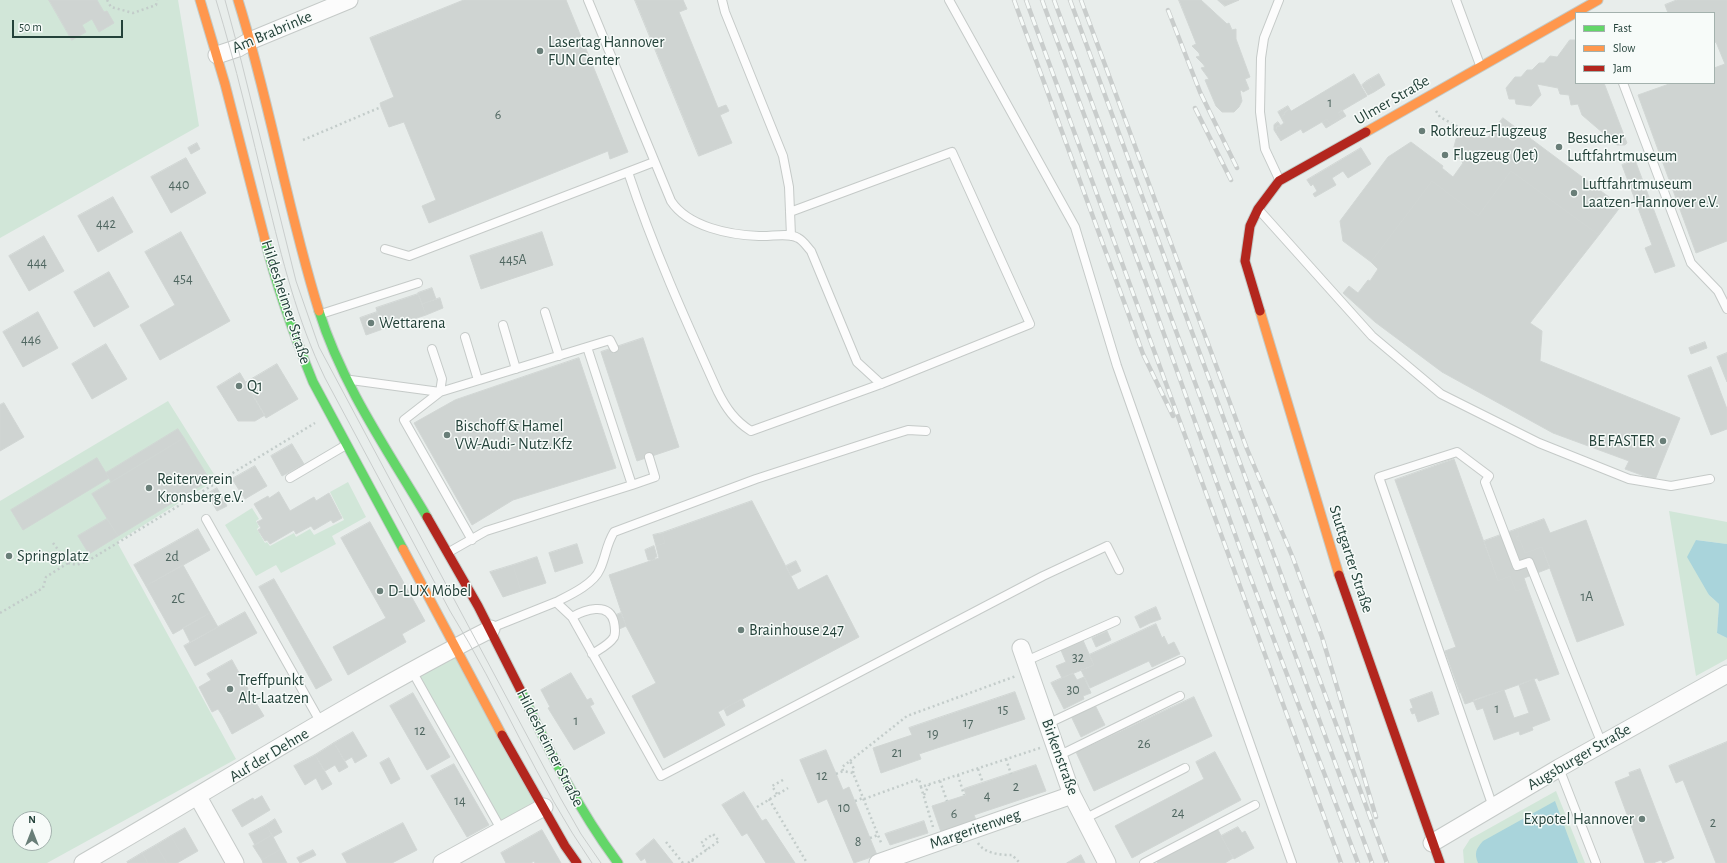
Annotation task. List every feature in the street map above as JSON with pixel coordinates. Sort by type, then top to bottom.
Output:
[{"type":"main road","name":"Hildesheimer Straße","points":[[200,0],[217,55],[264,235],[294,338],[313,382],[455,647],[577,863]]},
{"type":"main road","name":"Hildesheimer Straße","points":[[238,0],[252,40],[296,229],[320,314],[330,341],[348,379],[491,629],[553,759],[587,821],[618,863]]},
{"type":"main road","name":"Ulmer Straße","points":[[1577,12],[1596,1]]},
{"type":"main road","name":"Ulmer Straße","points":[[1245,261],[1247,236],[1258,208],[1279,181],[1575,13]]},
{"type":"main road","name":"Stuttgarter Straße","points":[[1245,261],[1332,551],[1440,863]]},
{"type":"street","name":"Am Brabrinke","points":[[217,55],[238,48],[252,40],[349,0]]},
{"type":"street","points":[[455,647],[491,629]]},
{"type":"street","name":"Auf der Dehne","points":[[83,863],[198,798],[321,723],[455,647]]},
{"type":"street","name":"Birkenstraße","points":[[1025,660],[1072,795],[1107,863]]},
{"type":"street","name":"Augsburger Straße","points":[[1432,843],[1559,768],[1727,674]]},
{"type":"street","name":"Margeritenweg","points":[[883,861],[1072,795]]},
{"type":"street","points":[[198,798],[235,863]]},
{"type":"street","points":[[442,863],[544,807]]},
{"type":"lane","points":[[588,0],[654,162],[671,202],[677,211],[688,218],[709,227],[734,233],[758,236],[791,236],[798,238],[811,251],[857,362],[881,384]]},
{"type":"lane","points":[[722,0],[783,156],[789,187],[791,236]]},
{"type":"lane","points":[[948,0],[1075,227],[1117,366],[1292,863]]},
{"type":"lane","points":[[1279,0],[1264,38],[1261,58],[1260,112],[1265,149],[1279,181]]},
{"type":"lane","points":[[1456,0],[1480,67]]},
{"type":"lane","points":[[1596,1],[1598,12]]},
{"type":"lane","points":[[1623,84],[1691,263],[1718,291],[1727,309]]},
{"type":"lane","points":[[628,172],[645,224],[670,286],[726,407],[740,424],[751,430],[881,384],[1030,324],[952,152],[790,212]]},
{"type":"lane","points":[[385,249],[409,256],[654,162]]},
{"type":"lane","points":[[1258,208],[1372,336],[1441,394],[1539,443],[1629,479],[1671,486],[1710,479]]},
{"type":"lane","points":[[320,314],[418,283]]},
{"type":"lane","points":[[545,312],[559,356]]},
{"type":"lane","points":[[503,325],[516,369]]},
{"type":"lane","points":[[465,338],[478,380]]},
{"type":"lane","points":[[472,540],[404,420],[440,392],[610,340],[614,348]]},
{"type":"lane","points":[[587,347],[632,485]]},
{"type":"lane","points":[[432,349],[442,379],[440,392]]},
{"type":"lane","points":[[348,379],[440,392]]},
{"type":"lane","points":[[491,629],[556,602],[580,590],[600,570],[608,543],[614,532],[756,479],[908,430],[926,430]]},
{"type":"lane","points":[[290,478],[347,445]]},
{"type":"lane","points":[[1493,807],[1379,477],[1456,452],[1489,476],[1484,482],[1518,566],[1529,562],[1602,744]]},
{"type":"lane","points":[[448,553],[486,531],[655,477],[649,457]]},
{"type":"lane","points":[[206,519],[321,723]]},
{"type":"lane","points":[[556,602],[572,617],[661,776],[1043,576],[1107,546],[1119,570]]},
{"type":"lane","points":[[572,617],[589,609],[599,609],[607,612],[613,619],[616,629],[614,636],[608,643],[592,654]]},
{"type":"lane","points":[[1025,660],[1116,620]]},
{"type":"lane","points":[[1047,724],[1182,661]]},
{"type":"lane","points":[[412,671],[502,831]]},
{"type":"lane","points":[[1056,750],[1180,696]]},
{"type":"lane","points":[[1084,819],[1185,768]]},
{"type":"lane","points":[[1559,768],[1596,863]]},
{"type":"lane","points":[[1144,863],[1255,805]]},
{"type":"path","points":[[107,0],[111,7],[133,14],[156,5],[157,0]]},
{"type":"path","points":[[1428,97],[1440,117],[1462,129]]},
{"type":"path","points":[[303,140],[381,108]]},
{"type":"path","points":[[0,613],[43,588],[46,577],[68,563],[76,564],[91,559],[330,414]]},
{"type":"path","points":[[53,543],[68,563]]},
{"type":"path","points":[[843,771],[842,767],[907,716],[1025,660]]},
{"type":"path","points":[[921,787],[1006,760],[1056,750]]},
{"type":"path","points":[[1006,760],[1011,774]]},
{"type":"path","points":[[850,761],[854,769],[853,773],[878,836],[883,861]]},
{"type":"path","points":[[978,769],[983,783]]},
{"type":"path","points":[[836,774],[843,771],[853,773]]},
{"type":"path","points":[[958,775],[964,796]]},
{"type":"path","points":[[855,801],[919,779],[938,842]]},
{"type":"path","points":[[777,794],[772,786],[783,780]]},
{"type":"path","points":[[940,781],[947,801]]},
{"type":"path","points":[[924,795],[929,785]]},
{"type":"path","points":[[757,807],[788,788]]},
{"type":"path","points":[[768,799],[808,863]]},
{"type":"path","points":[[970,830],[981,848],[998,855],[1012,855],[1020,863]]},
{"type":"path","points":[[688,863],[707,850],[719,841],[713,834],[701,843],[707,850]]},
{"type":"path","points":[[870,838],[878,836]]},
{"type":"path","points":[[666,842],[683,863]]},
{"type":"green space","points":[[0,0],[178,0],[199,126],[0,238]]},
{"type":"green space","points":[[168,401],[217,479],[117,542],[236,759],[47,863],[0,863],[0,501]]},
{"type":"green space","points":[[348,482],[366,517],[332,536],[336,544],[281,573],[276,565],[256,576],[225,525],[252,508],[259,519],[256,521],[259,527],[257,529],[265,543],[267,542],[270,546],[294,533],[296,537],[310,529],[314,535],[344,520],[330,492]]},
{"type":"green space","points":[[1669,511],[1727,522],[1727,544],[1696,540],[1709,595],[1719,604],[1717,633],[1727,638],[1727,659],[1696,676]]},
{"type":"green space","points":[[454,652],[535,801],[500,823],[416,672]]},
{"type":"green space","points":[[1556,791],[1585,863],[1464,863],[1463,850],[1470,839]]},
{"type":"water","points":[[1696,540],[1727,544],[1727,638],[1717,633],[1719,604],[1709,595],[1687,557]]},
{"type":"water","points":[[1555,801],[1578,863],[1478,863],[1476,851],[1483,841]]},
{"type":"building","points":[[49,0],[97,0],[104,12],[107,11],[114,23],[99,32],[92,19],[82,25],[86,32],[72,40]]},
{"type":"building","points":[[464,0],[566,0],[628,152],[610,159],[608,151],[429,223],[422,206],[436,200],[404,122],[389,127],[380,103],[394,97],[370,38]]},
{"type":"building","points":[[635,0],[683,0],[687,9],[679,12],[718,108],[726,105],[729,111],[720,115],[732,143],[699,156]]},
{"type":"building","points":[[1179,0],[1201,0],[1227,24],[1229,23],[1232,30],[1236,29],[1236,39],[1250,77],[1245,79],[1249,89],[1243,92],[1242,90],[1240,91],[1242,101],[1234,112],[1222,112],[1216,106],[1205,80],[1209,79],[1201,68],[1205,67],[1196,57],[1200,56],[1199,53],[1192,46],[1196,44]]},
{"type":"building","points":[[1218,0],[1239,0],[1225,6]]},
{"type":"building","points":[[1677,0],[1727,0],[1727,241],[1696,253],[1638,95],[1669,84],[1715,84],[1715,68],[1725,64],[1715,42],[1715,12],[1668,12],[1665,5]]},
{"type":"building","points":[[1570,40],[1575,40],[1575,84],[1604,84],[1627,143],[1625,145],[1617,145],[1582,115],[1578,104],[1571,105],[1569,95],[1560,94],[1558,88],[1537,84],[1541,95],[1531,106],[1516,104],[1515,99],[1509,99],[1506,88],[1515,77],[1521,77],[1527,70],[1532,70],[1539,63],[1544,63],[1550,56],[1557,57]]},
{"type":"building","points":[[1354,74],[1367,96],[1338,113],[1341,117],[1330,124],[1327,119],[1303,133],[1301,129],[1282,140],[1276,127],[1278,125],[1279,127],[1285,122],[1282,116],[1285,114],[1284,113],[1289,109],[1291,111]]},
{"type":"building","points":[[1379,74],[1385,85],[1374,92],[1367,81]]},
{"type":"building","points":[[1367,81],[1374,92],[1368,95],[1362,85]]},
{"type":"building","points":[[1288,106],[1291,111],[1289,109],[1282,116],[1285,122],[1284,123],[1278,112]]},
{"type":"building","points":[[1342,110],[1346,116],[1326,128],[1322,122],[1327,119],[1330,124],[1341,117],[1338,113]]},
{"type":"building","name":"Luftfahrtmuseum Laatzen-Hannover e.V.","points":[[1503,118],[1621,206],[1599,235],[1511,171],[1478,216],[1432,181],[1371,262],[1343,241],[1340,221],[1388,157],[1411,142],[1443,166],[1442,168],[1453,177],[1463,163],[1458,158],[1454,147],[1456,139],[1458,136],[1460,137],[1463,134],[1461,132],[1464,128],[1469,132],[1480,133],[1487,138]]},
{"type":"building","points":[[1278,122],[1281,126],[1278,125],[1276,129],[1282,140],[1281,141],[1274,130],[1274,125]]},
{"type":"building","points":[[197,143],[200,149],[191,154],[188,148]]},
{"type":"building","points":[[1361,148],[1371,164],[1348,178],[1343,171],[1332,178],[1336,185],[1315,197],[1313,194],[1317,191],[1313,184],[1311,186],[1307,180]]},
{"type":"building","points":[[186,158],[206,193],[171,213],[151,177]]},
{"type":"building","points":[[1635,160],[1675,266],[1655,273],[1645,248],[1652,245],[1622,165]]},
{"type":"building","points":[[1511,171],[1599,235],[1530,323],[1542,331],[1540,361],[1680,418],[1655,480],[1625,469],[1629,461],[1553,433],[1442,372],[1375,322],[1343,293],[1349,286],[1358,293],[1368,280],[1370,281],[1378,269],[1371,262],[1432,181],[1478,216]]},
{"type":"building","points":[[113,197],[133,232],[98,252],[78,216]]},
{"type":"building","points":[[181,232],[230,321],[160,360],[140,325],[175,305],[145,252]]},
{"type":"building","points":[[542,232],[553,265],[481,289],[470,256]]},
{"type":"building","points":[[44,236],[64,271],[29,291],[9,256]]},
{"type":"building","points":[[109,272],[129,307],[94,327],[74,292]]},
{"type":"building","points":[[432,288],[436,299],[422,304],[418,293]]},
{"type":"building","points":[[418,294],[426,315],[383,329],[376,308]]},
{"type":"building","points":[[440,298],[443,308],[426,315],[422,304]]},
{"type":"building","points":[[38,312],[58,348],[23,367],[3,332]]},
{"type":"building","points":[[377,312],[383,329],[366,335],[360,318]]},
{"type":"building","points":[[643,338],[679,447],[637,461],[601,352]]},
{"type":"building","points":[[1705,342],[1707,348],[1691,354],[1689,348]]},
{"type":"building","points":[[106,344],[127,379],[92,399],[72,364]]},
{"type":"building","points":[[1727,353],[1727,382],[1717,357]]},
{"type":"building","points":[[579,358],[616,468],[513,500],[472,525],[414,423],[455,400]]},
{"type":"building","points":[[277,364],[298,399],[266,418],[245,383]]},
{"type":"building","points":[[1711,367],[1727,409],[1727,429],[1711,435],[1688,376]]},
{"type":"building","points":[[240,373],[265,415],[255,421],[238,421],[217,387]]},
{"type":"building","points":[[4,403],[24,437],[0,451],[0,405]]},
{"type":"building","points":[[178,429],[184,438],[111,482],[106,473]]},
{"type":"building","name":"Reiterverein Kronsberg e.V.","points":[[184,438],[210,480],[118,536],[92,494]]},
{"type":"building","points":[[292,444],[304,464],[282,476],[271,456]]},
{"type":"building","points":[[97,458],[109,478],[23,530],[11,510]]},
{"type":"building","points":[[1454,459],[1498,581],[1510,576],[1516,591],[1527,587],[1559,674],[1539,681],[1537,678],[1468,703],[1463,692],[1460,693],[1445,651],[1456,647],[1395,480]]},
{"type":"building","points":[[255,466],[267,486],[245,499],[232,479]]},
{"type":"building","points":[[217,488],[227,506],[217,511],[207,494]]},
{"type":"building","points":[[279,492],[290,511],[314,497],[316,501],[329,493],[342,518],[333,523],[331,520],[314,530],[311,526],[296,534],[294,530],[270,544],[267,540],[265,541],[258,530],[261,528],[257,522],[263,519],[254,504]]},
{"type":"building","name":"Brainhouse 247","points":[[752,501],[798,590],[827,575],[859,637],[718,712],[725,725],[664,758],[632,696],[656,683],[626,626],[609,575],[659,558],[656,546],[665,543],[662,533]]},
{"type":"building","points":[[107,519],[118,536],[89,554],[78,536]]},
{"type":"building","points":[[1544,519],[1550,533],[1586,520],[1624,625],[1577,642],[1542,547],[1525,553],[1520,540],[1518,541],[1516,537],[1519,536],[1517,529]]},
{"type":"building","points":[[370,522],[425,621],[402,634],[406,642],[348,675],[333,647],[386,618],[341,538]]},
{"type":"building","points":[[198,529],[210,550],[146,586],[134,565]]},
{"type":"building","points":[[1517,529],[1519,536],[1516,537],[1518,541],[1520,540],[1525,553],[1542,547],[1550,568],[1524,578],[1527,587],[1516,591],[1510,576],[1498,581],[1484,541]]},
{"type":"building","points":[[662,533],[665,543],[656,546],[653,535]]},
{"type":"building","points":[[577,544],[583,563],[555,572],[549,553]]},
{"type":"building","points":[[654,546],[657,557],[655,557],[655,560],[648,560],[645,550]]},
{"type":"building","points":[[537,557],[546,583],[521,591],[513,565]]},
{"type":"building","points":[[796,561],[801,571],[791,576],[786,566]]},
{"type":"building","points":[[183,565],[210,613],[173,634],[146,586]]},
{"type":"building","points":[[513,565],[521,591],[503,597],[490,572]]},
{"type":"building","points":[[274,579],[332,680],[316,689],[259,587]]},
{"type":"building","points":[[1156,607],[1161,619],[1150,623],[1145,612]]},
{"type":"building","points":[[245,612],[257,633],[195,666],[184,646]]},
{"type":"building","points":[[1145,612],[1150,623],[1140,628],[1135,617]]},
{"type":"building","points":[[210,613],[218,627],[190,642],[183,628]]},
{"type":"building","points":[[621,613],[626,626],[617,630],[611,617]]},
{"type":"building","points":[[1156,624],[1162,638],[1164,636],[1168,645],[1174,642],[1180,654],[1152,667],[1149,661],[1090,688],[1081,670],[1094,665],[1089,655]]},
{"type":"building","points":[[1107,631],[1111,640],[1096,647],[1092,638]]},
{"type":"building","points":[[1082,638],[1094,665],[1062,678],[1056,666],[1066,662],[1060,648]]},
{"type":"building","points":[[232,660],[253,698],[222,715],[218,709],[212,712],[199,687],[211,680],[207,674]]},
{"type":"building","points":[[571,673],[587,700],[591,698],[594,704],[590,706],[605,733],[574,750],[548,708],[550,707],[541,690]]},
{"type":"building","points":[[1073,673],[1077,680],[1084,677],[1091,693],[1083,696],[1084,699],[1064,709],[1051,683]]},
{"type":"building","points":[[1534,679],[1550,720],[1532,727],[1533,730],[1520,735],[1519,731],[1494,740],[1483,708],[1477,710],[1473,700],[1504,690],[1514,718],[1529,713],[1519,685]]},
{"type":"building","points":[[1015,692],[1025,719],[919,754],[921,759],[881,773],[873,748],[912,735],[909,728]]},
{"type":"building","points":[[1432,692],[1439,714],[1418,722],[1415,713],[1412,714],[1410,709],[1413,708],[1410,700]]},
{"type":"building","points":[[1463,692],[1468,703],[1465,704],[1461,693]]},
{"type":"building","points":[[413,693],[450,757],[427,770],[390,706]]},
{"type":"building","points":[[1194,697],[1212,736],[1094,791],[1076,752]]},
{"type":"building","points":[[253,698],[264,716],[232,734],[222,715]]},
{"type":"building","points":[[742,699],[745,706],[727,716],[724,709]]},
{"type":"building","points":[[1095,705],[1105,725],[1081,737],[1071,716]]},
{"type":"building","points":[[353,732],[367,756],[355,763],[352,757],[345,761],[334,743]]},
{"type":"building","points":[[1727,742],[1727,863],[1716,863],[1683,780],[1676,783],[1669,766]]},
{"type":"building","points":[[334,743],[348,767],[339,772],[335,765],[325,771],[315,755]]},
{"type":"building","points":[[826,750],[843,790],[849,787],[877,855],[854,863],[827,799],[818,803],[800,760]]},
{"type":"building","points":[[1215,752],[1241,800],[1132,858],[1115,826],[1204,779],[1196,762]]},
{"type":"building","points":[[315,755],[332,784],[322,790],[316,778],[305,785],[294,766]]},
{"type":"building","points":[[389,758],[400,779],[391,784],[380,763]]},
{"type":"building","points":[[454,764],[489,825],[467,837],[431,776]]},
{"type":"building","points":[[1036,765],[1046,791],[974,815],[976,820],[941,832],[932,806],[966,795],[964,789]]},
{"type":"building","points":[[1640,769],[1674,858],[1663,863],[1661,860],[1653,863],[1645,863],[1615,782],[1630,776],[1629,773]]},
{"type":"building","points":[[744,792],[762,821],[766,819],[795,863],[766,863],[747,833],[742,836],[722,805]]},
{"type":"building","points":[[262,796],[270,810],[242,827],[232,810],[253,798],[254,800]]},
{"type":"building","points":[[275,819],[282,832],[273,837],[266,825]]},
{"type":"building","points":[[924,821],[928,833],[890,845],[885,834]]},
{"type":"building","points":[[403,823],[417,850],[392,863],[347,863],[342,854]]},
{"type":"building","points":[[266,825],[272,835],[255,845],[249,834]]},
{"type":"building","points":[[1238,827],[1242,833],[1245,831],[1254,848],[1234,859],[1221,836]]},
{"type":"building","points":[[185,828],[198,851],[184,859],[171,836]]},
{"type":"building","points":[[1217,828],[1233,858],[1225,863],[1158,863],[1156,861]]},
{"type":"building","points":[[542,830],[561,863],[535,863],[534,861],[531,863],[506,863],[501,853]]},
{"type":"building","points":[[272,835],[280,850],[262,860],[253,846]]},
{"type":"building","points":[[171,836],[184,859],[177,863],[167,863],[156,845]]},
{"type":"building","points":[[654,839],[673,863],[647,863],[645,858],[641,861],[636,854]]},
{"type":"building","points":[[156,845],[167,863],[148,863],[142,853]]},
{"type":"building","points":[[280,850],[287,863],[263,863],[262,860]]},
{"type":"building","points":[[313,850],[316,855],[300,863],[297,858]]},
{"type":"building","points":[[142,853],[148,863],[127,862]]},
{"type":"building","points":[[1081,855],[1085,863],[1067,863]]},
{"type":"tram line","points":[[216,0],[237,73],[291,289],[315,356],[325,378],[450,611],[486,674],[536,770],[572,833],[592,863]]},
{"type":"tram line","points":[[225,0],[296,281],[319,347],[561,799],[581,834],[601,863]]},
{"type":"railway","points":[[1014,0],[1143,354],[1173,416]]},
{"type":"railway","points":[[1026,0],[1341,863]]},
{"type":"railway","points":[[1042,0],[1148,289],[1248,571],[1358,863]]},
{"type":"railway","points":[[1054,0],[1372,863]]},
{"type":"railway","points":[[1070,0],[1387,863]]},
{"type":"railway","points":[[1081,0],[1247,449],[1293,558],[1322,637],[1376,817]]},
{"type":"railway","points":[[1168,10],[1200,92],[1237,168]]},
{"type":"railway","points":[[1195,108],[1231,180]]},
{"type":"traffic: fast","points":[[265,240],[286,312],[313,382],[403,549]]},
{"type":"traffic: fast","points":[[319,311],[340,365],[353,391],[427,517]]},
{"type":"traffic: fast","points":[[521,691],[542,736],[577,801],[603,843],[618,863]]},
{"type":"traffic: slow","points":[[200,0],[225,84],[265,240]]},
{"type":"traffic: slow","points":[[238,0],[260,77],[297,234],[319,311]]},
{"type":"traffic: slow","points":[[1577,12],[1598,0]]},
{"type":"traffic: slow","points":[[1366,132],[1575,13]]},
{"type":"traffic: slow","points":[[1260,311],[1339,575]]},
{"type":"traffic: slow","points":[[403,549],[502,735]]},
{"type":"traffic: jam","points":[[1260,311],[1245,261],[1250,226],[1258,209],[1279,181],[1366,132]]},
{"type":"traffic: jam","points":[[427,517],[478,606],[521,691]]},
{"type":"traffic: jam","points":[[1339,575],[1440,863]]},
{"type":"traffic: jam","points":[[502,735],[565,846],[577,863]]},
{"type":"place","name":"Lasertag Hannover FUN Center","points":[[540,51]]},
{"type":"place","name":"Rotkreuz-Flugzeug","points":[[1422,131]]},
{"type":"place","name":"Besucher Luftfahrtmuseum","points":[[1559,147]]},
{"type":"place","name":"Flugzeug (Jet)","points":[[1445,155]]},
{"type":"place","name":"Luftfahrtmuseum Laatzen-Hannover e.V.","points":[[1574,193]]},
{"type":"place","name":"Wettarena","points":[[371,323]]},
{"type":"place","name":"Q1","points":[[239,386]]},
{"type":"place","name":"Bischoff & Hamel VW-Audi- Nutz.Kfz","points":[[447,435]]},
{"type":"place","name":"BE FASTER","points":[[1663,441]]},
{"type":"place","name":"Reiterverein Kronsberg e.V.","points":[[149,488]]},
{"type":"place","name":"Springplatz","points":[[9,556]]},
{"type":"place","name":"D-LUX Möbel","points":[[380,591]]},
{"type":"place","name":"Brainhouse 247","points":[[741,630]]},
{"type":"place","name":"Treffpunkt Alt-Laatzen","points":[[230,689]]},
{"type":"place","name":"Expotel Hannover","points":[[1642,819]]}]
